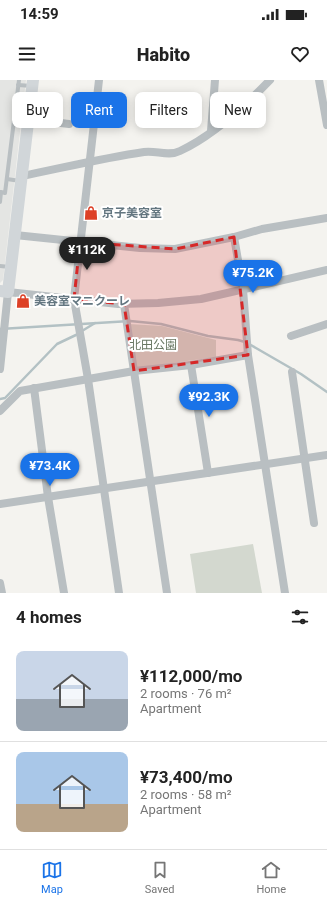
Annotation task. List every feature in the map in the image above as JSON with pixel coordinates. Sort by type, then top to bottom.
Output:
[{"type":"street","points":[[99,80],[74,299],[88,379],[119,593]]},
{"type":"street","points":[[211,131],[215,80]]},
{"type":"street","points":[[21,179],[90,162],[146,151],[170,154],[179,152],[211,131],[256,94],[270,80]]},
{"type":"street","points":[[318,80],[327,125]]},
{"type":"street","points":[[63,123],[69,124]]},
{"type":"street","points":[[0,369],[6,267],[15,235],[27,128]]},
{"type":"street","points":[[15,235],[140,248],[175,249],[234,237],[262,229],[327,218]]},
{"type":"street","points":[[234,237],[243,289],[248,354],[285,593]]},
{"type":"street","points":[[4,291],[124,304],[201,299],[327,270]]},
{"type":"street","points":[[124,304],[167,593]]},
{"type":"street","points":[[291,336],[327,324]]},
{"type":"street","points":[[0,411],[20,390],[134,370],[191,365],[248,354]]},
{"type":"street","points":[[191,365],[208,474]]},
{"type":"street","points":[[292,372],[314,523]]},
{"type":"street","points":[[34,388],[48,497],[64,593]]},
{"type":"street","points":[[0,504],[327,455]]},
{"type":"street","points":[[0,583],[2,593]]},
{"type":"lane","points":[[0,202],[1,192],[5,193],[18,82],[32,83]]},
{"type":"lane","points":[[7,179],[21,179]]},
{"type":"highlighted area","points":[[234,237],[248,355],[134,371],[124,304],[74,299],[80,242],[175,249]]},
{"type":"shaded area","points":[[0,80],[26,80],[25,92],[12,92],[12,128],[20,128],[3,280],[0,283]]},
{"type":"green space","name":"北田公園","points":[[129,324],[162,326],[216,340],[216,357],[136,368]]},
{"type":"green space","points":[[253,544],[262,593],[196,593],[190,554]]},
{"type":"waterway","points":[[0,329],[130,321],[161,324],[208,336],[245,342]]},
{"type":"waterway","points":[[82,331],[95,323]]},
{"type":"waterway","points":[[0,399],[5,398],[57,344],[78,334]]},
{"type":"waterway","points":[[249,344],[301,374],[327,392]]},
{"type":"place","name":"京子美容室","points":[[91,213]]},
{"type":"place","name":"美容室マニクーレ","points":[[23,301]]}]
